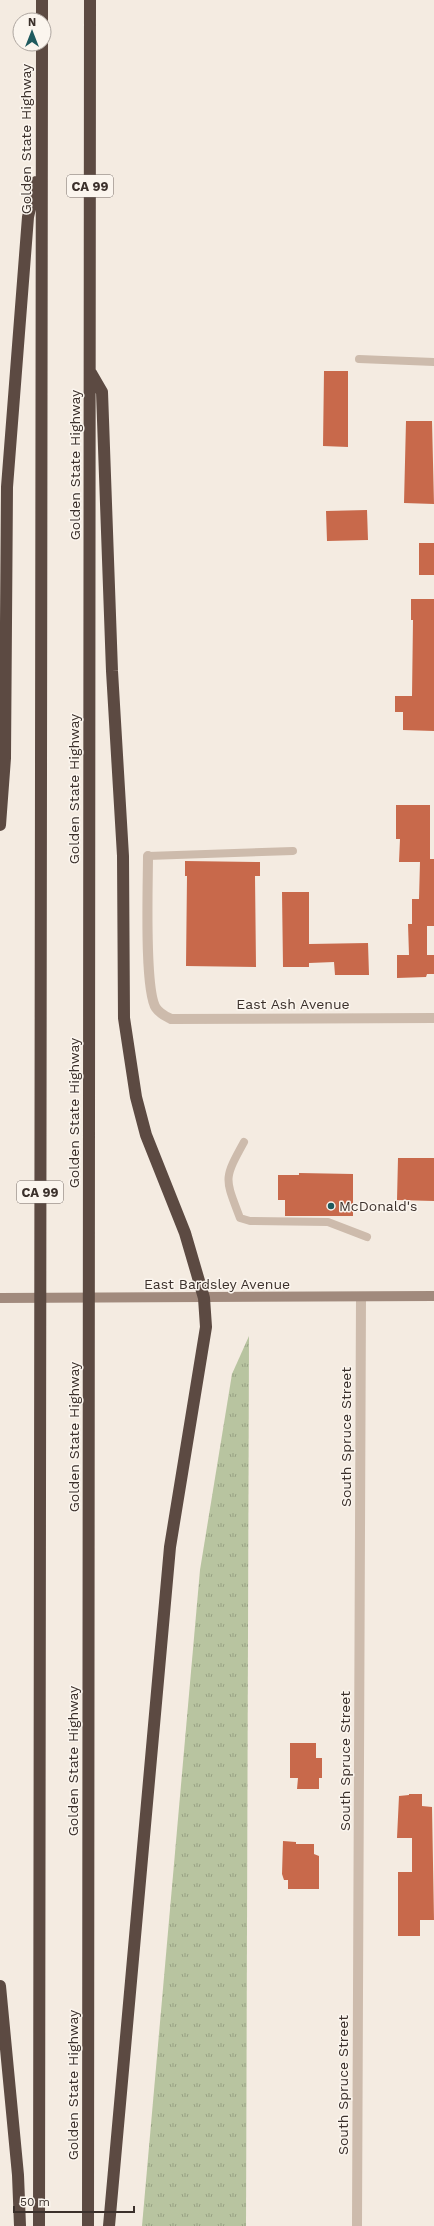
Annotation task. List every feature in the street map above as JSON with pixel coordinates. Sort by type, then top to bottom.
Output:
[{"type":"highway","points":[[42,0],[42,12]]},
{"type":"highway","name":"Golden State Highway","points":[[88,2226],[90,0]]},
{"type":"highway","name":"Golden State Highway","points":[[39,2226],[42,52]]},
{"type":"highway","points":[[0,825],[5,758],[8,455],[28,217],[41,159]]},
{"type":"highway","points":[[90,371],[102,392],[112,672],[123,856],[123,993],[128,1046],[136,1097],[146,1135],[185,1233],[204,1298],[206,1331],[170,1547],[110,2226]]},
{"type":"highway","points":[[0,1986],[17,2167],[20,2226]]},
{"type":"main road","name":"East Bardsley Avenue","points":[[0,1298],[434,1296]]},
{"type":"street","name":"East Ash Avenue","points":[[148,856],[149,978],[156,1008],[162,1014],[171,1019],[434,1018]]},
{"type":"street","name":"South Spruce Street","points":[[357,2226],[360,1297]]},
{"type":"lane","points":[[360,359],[434,362]]},
{"type":"lane","points":[[148,856],[293,851]]},
{"type":"lane","points":[[244,1142],[229,1168],[227,1183],[240,1218],[250,1221],[328,1222],[367,1237]]},
{"type":"green space","points":[[249,1336],[246,2226],[142,2226],[200,1570],[232,1374]]},
{"type":"building","points":[[324,371],[348,371],[348,447],[323,446]]},
{"type":"building","points":[[406,421],[432,421],[434,504],[404,503]]},
{"type":"building","points":[[367,510],[368,540],[327,541],[326,511]]},
{"type":"building","points":[[419,543],[434,543],[434,575],[419,575]]},
{"type":"building","points":[[411,599],[434,599],[434,731],[403,730],[403,712],[395,712],[395,696],[412,696],[413,620],[411,620]]},
{"type":"building","points":[[396,805],[430,805],[430,859],[434,859],[434,926],[427,926],[427,955],[434,955],[434,974],[427,974],[426,977],[397,978],[397,955],[409,955],[408,924],[412,924],[412,899],[419,899],[420,862],[399,862],[400,839],[396,839]]},
{"type":"building","points":[[185,861],[260,862],[260,876],[255,876],[256,967],[186,966],[187,876],[185,876]]},
{"type":"building","points":[[282,892],[309,892],[309,944],[368,943],[369,975],[335,975],[334,962],[309,963],[309,967],[283,967]]},
{"type":"building","points":[[398,1158],[434,1158],[434,1201],[397,1200]]},
{"type":"building","points":[[299,1173],[353,1174],[353,1216],[285,1216],[285,1200],[278,1200],[278,1175],[299,1175]]},
{"type":"building","points":[[290,1743],[316,1743],[316,1758],[322,1758],[322,1778],[319,1778],[319,1789],[297,1789],[298,1778],[290,1778]]},
{"type":"building","points":[[422,1794],[422,1806],[432,1807],[434,1920],[420,1920],[420,1936],[398,1936],[398,1872],[412,1872],[412,1838],[397,1838],[399,1796]]},
{"type":"building","points":[[283,1841],[296,1842],[296,1844],[314,1844],[314,1854],[319,1856],[319,1889],[288,1889],[288,1880],[284,1880],[282,1874]]},
{"type":"place","name":"McDonald's","points":[[331,1206]]}]
